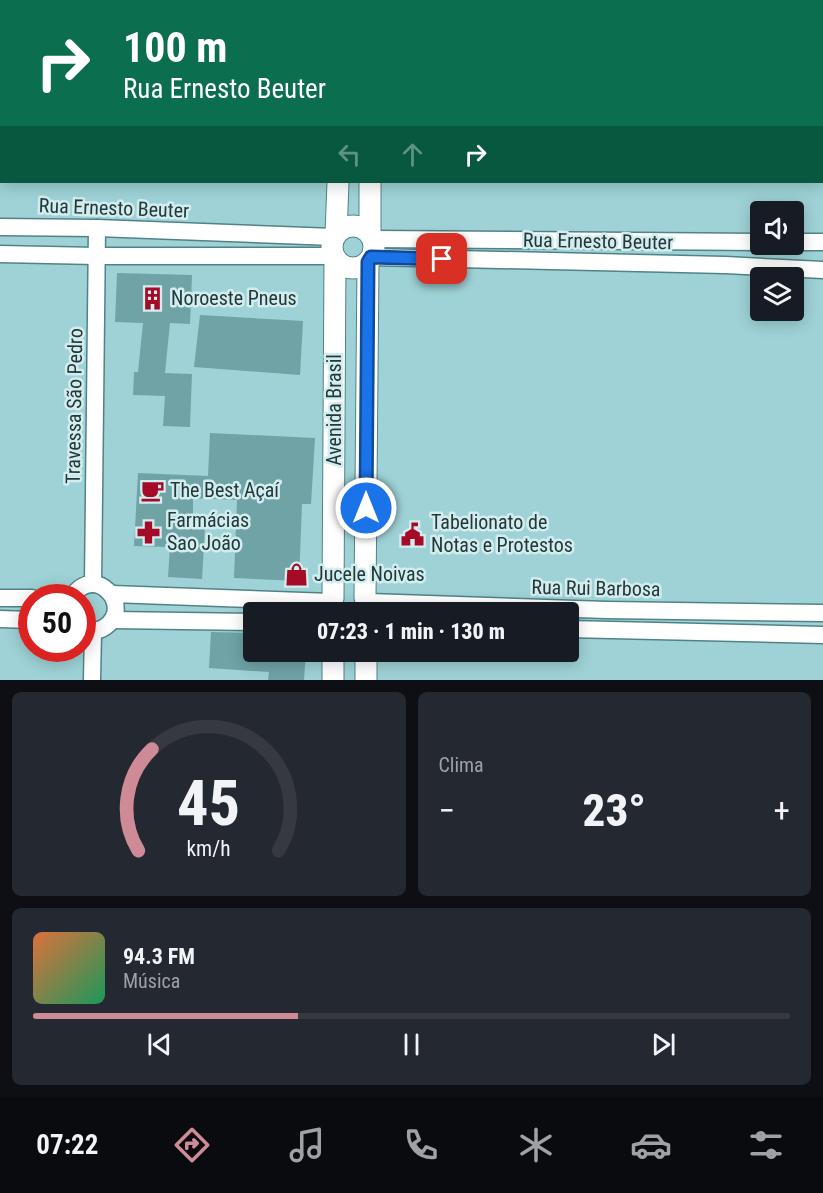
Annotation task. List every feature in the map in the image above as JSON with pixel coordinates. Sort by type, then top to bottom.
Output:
[{"type":"main road","name":"Avenida Brasil","points":[[331,602],[335,246],[338,183]]},
{"type":"main road","name":"Avenida Brasil","points":[[368,602],[370,183]]},
{"type":"main road","points":[[353,225],[360,226],[370,248],[357,268],[350,268],[344,266],[335,246],[347,226],[353,225]]},
{"type":"main road","points":[[333,602],[339,594],[353,591],[366,602]]},
{"type":"main road","points":[[333,662],[333,680]]},
{"type":"main road","points":[[366,662],[366,680]]},
{"type":"street","name":"Rua Ernesto Beuter","points":[[0,227],[97,228],[335,246]]},
{"type":"street","name":"Travessa São Pedro","points":[[93,584],[97,228]]},
{"type":"street","points":[[725,265],[726,242]]},
{"type":"street","name":"Rua Ernesto Beuter","points":[[370,248],[750,242]]},
{"type":"street","points":[[804,242],[823,242]]},
{"type":"street","points":[[0,254],[97,256],[335,246]]},
{"type":"street","name":"Rua Ernesto Beuter","points":[[370,248],[823,270]]},
{"type":"street","points":[[96,585],[107,588],[112,594],[116,607],[112,620],[96,629]]},
{"type":"street","points":[[112,594],[287,602]]},
{"type":"street","points":[[0,598],[18,598]]},
{"type":"street","name":"Rua Rui Barbosa","points":[[579,609],[823,613]]},
{"type":"street","points":[[606,610],[606,631]]},
{"type":"street","points":[[0,619],[18,620]]},
{"type":"street","points":[[112,620],[243,622]]},
{"type":"street","points":[[579,630],[823,635]]},
{"type":"street","points":[[91,662],[92,680]]},
{"type":"building","points":[[117,273],[192,275],[190,324],[170,323],[165,373],[192,374],[190,427],[163,426],[165,396],[133,395],[134,372],[138,372],[143,323],[115,322]]},
{"type":"building","points":[[200,315],[303,321],[300,375],[194,367]]},
{"type":"building","points":[[210,433],[315,438],[311,504],[302,504],[299,581],[234,578],[237,500],[193,498],[193,527],[205,527],[202,579],[168,577],[170,547],[134,546],[138,473],[208,476]]},
{"type":"building","points":[[211,632],[243,633],[243,662],[305,662],[304,680],[268,680],[269,672],[209,668]]},
{"type":"place","name":"Noroeste Pneus","points":[[153,298]]},
{"type":"place","name":"The Best Açaí","points":[[152,490]]},
{"type":"place","name":"Farmácias Sao João","points":[[149,532]]},
{"type":"place","name":"Tabelionato de Notas e Protestos","points":[[413,534]]},
{"type":"place","name":"Jucele Noivas","points":[[296,574]]},
{"type":"route","points":[[366,508],[368,262],[371,257],[442,259]]}]
